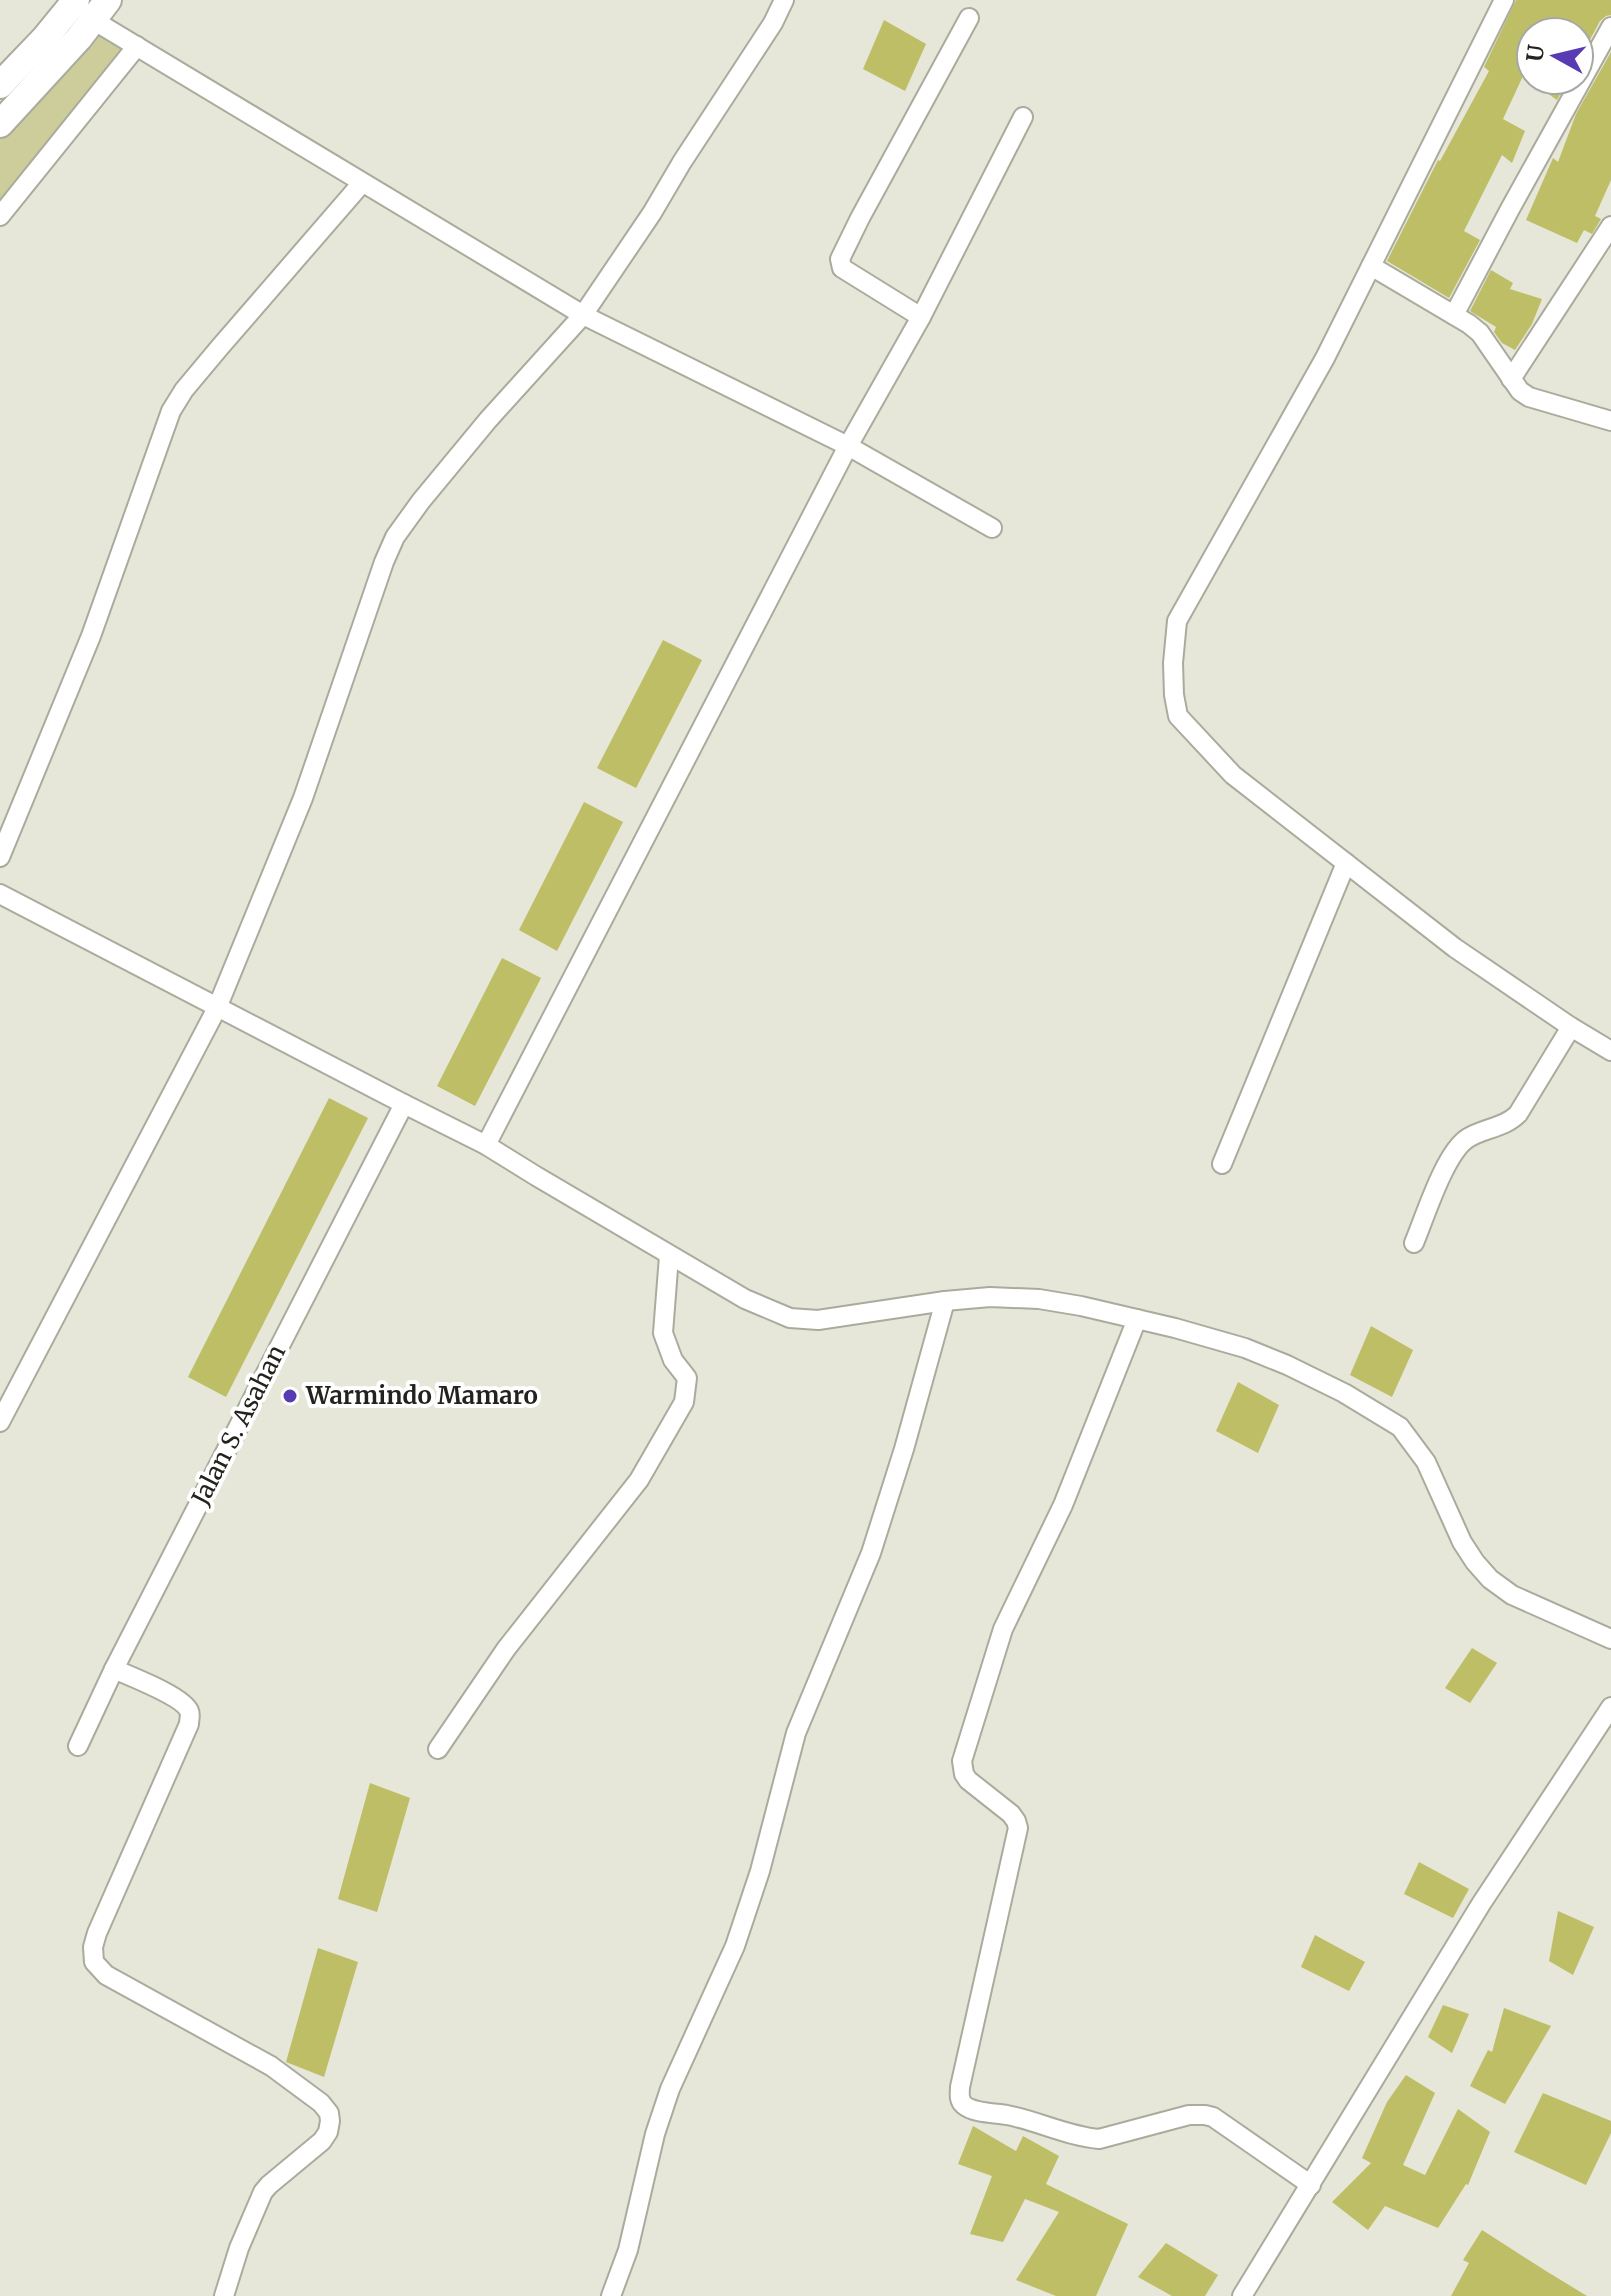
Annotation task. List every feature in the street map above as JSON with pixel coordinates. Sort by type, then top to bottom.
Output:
[{"type":"main road","points":[[20,102],[1,84],[45,38],[93,7]]},
{"type":"main road","points":[[0,124],[93,7]]},
{"type":"street","points":[[0,1422],[217,1008],[303,798],[395,537],[488,420],[583,315],[652,213],[773,23],[784,0]]},
{"type":"street","points":[[1504,0],[1325,358],[1177,621],[1174,695],[1178,716],[1233,775],[1455,948],[1611,1051]]},
{"type":"street","points":[[93,7],[137,46],[583,315],[848,446],[992,528]]},
{"type":"street","points":[[921,317],[842,268],[840,259],[969,18]]},
{"type":"street","points":[[1454,315],[1611,27]]},
{"type":"street","points":[[0,216],[137,46]]},
{"type":"street","points":[[486,1145],[848,446],[921,317],[1023,117]]},
{"type":"street","points":[[0,857],[91,636],[171,411],[184,390],[220,347],[362,183]]},
{"type":"street","points":[[1511,379],[1611,226]]},
{"type":"street","points":[[1371,266],[1480,333],[1520,391],[1529,397],[1611,421]]},
{"type":"street","points":[[1222,1164],[1346,863]]},
{"type":"street","points":[[0,894],[486,1145],[669,1256],[745,1299],[790,1318],[818,1320],[990,1297],[1039,1299],[1175,1328],[1245,1348],[1287,1365],[1344,1393],[1400,1427],[1426,1462],[1462,1542],[1490,1579],[1512,1595],[1611,1639]]},
{"type":"street","points":[[1414,1243],[1450,1157],[1467,1138],[1512,1121],[1571,1027]]},
{"type":"street","name":"Jalan S. Asahan","points":[[78,1746],[114,1669],[404,1104]]},
{"type":"street","points":[[438,1749],[506,1649],[639,1480],[684,1402],[687,1378],[673,1360],[663,1333],[669,1256]]},
{"type":"street","points":[[611,2296],[628,2250],[655,2134],[670,2089],[735,1946],[760,1871],[796,1733],[871,1553],[945,1301]]},
{"type":"street","points":[[1137,1319],[1063,1505],[1003,1629],[962,1761],[968,1780],[1011,1814],[1018,1828],[960,2087],[960,2099],[973,2109],[1026,2119],[1099,2139],[1189,2115],[1213,2117],[1311,2185]]},
{"type":"street","points":[[114,1669],[176,1699],[188,1709],[190,1715],[189,1724],[97,1933],[93,1947],[94,1962],[106,1975],[271,2066],[321,2103],[329,2113],[328,2132],[322,2141],[263,2192],[239,2248],[224,2296]]},
{"type":"street","points":[[1242,2296],[1481,1904],[1611,1707]]},
{"type":"green space","points":[[94,22],[135,47],[0,213],[0,126]]},
{"type":"building","points":[[1516,0],[1611,0],[1611,15],[1600,21],[1595,30],[1595,16],[1515,16],[1515,93],[1503,119],[1525,131],[1512,163],[1502,155],[1464,231],[1480,240],[1449,298],[1387,261],[1438,160],[1489,71],[1484,67]]},
{"type":"building","points":[[884,20],[926,44],[905,91],[863,69]]},
{"type":"building","points":[[1611,52],[1611,180],[1595,216],[1601,219],[1592,234],[1584,230],[1577,243],[1526,220],[1553,158],[1558,162],[1576,114],[1586,96],[1595,96],[1595,80]]},
{"type":"building","points":[[1491,270],[1513,283],[1510,289],[1542,299],[1532,324],[1515,350],[1502,343],[1494,332],[1496,327],[1470,311]]},
{"type":"building","points":[[663,640],[702,660],[636,788],[597,768]]},
{"type":"building","points":[[584,802],[623,822],[557,951],[519,930]]},
{"type":"building","points":[[502,958],[541,978],[475,1106],[437,1086]]},
{"type":"building","points":[[329,1098],[368,1118],[226,1397],[188,1377]]},
{"type":"building","points":[[1371,1326],[1413,1350],[1392,1397],[1350,1375]]},
{"type":"building","points":[[1238,1382],[1279,1405],[1258,1453],[1216,1431]]},
{"type":"building","points":[[1472,1648],[1497,1663],[1470,1703],[1445,1688]]},
{"type":"building","points":[[370,1783],[410,1798],[377,1912],[338,1899]]},
{"type":"building","points":[[1419,1862],[1469,1889],[1453,1918],[1404,1894]]},
{"type":"building","points":[[1558,1911],[1594,1927],[1573,1975],[1549,1961]]},
{"type":"building","points":[[1315,1935],[1365,1962],[1349,1991],[1301,1967]]},
{"type":"building","points":[[318,1948],[358,1962],[324,2077],[286,2062]]},
{"type":"building","points":[[1443,2005],[1469,2014],[1452,2053],[1428,2037]]},
{"type":"building","points":[[1504,2008],[1551,2026],[1505,2104],[1470,2086],[1488,2050],[1492,2052]]},
{"type":"building","points":[[1406,2075],[1435,2093],[1403,2165],[1425,2175],[1458,2109],[1490,2132],[1468,2185],[1438,2228],[1385,2206],[1368,2230],[1332,2202],[1371,2163],[1362,2158],[1387,2102]]},
{"type":"building","points":[[1543,2093],[1611,2121],[1611,2133],[1586,2185],[1514,2152]]},
{"type":"building","points":[[973,2126],[1016,2151],[1023,2136],[1059,2156],[1046,2184],[1128,2224],[1096,2296],[1056,2296],[1016,2280],[1059,2212],[1025,2199],[1003,2242],[970,2234],[992,2176],[958,2164]]},
{"type":"building","points":[[1482,2230],[1587,2296],[1451,2296],[1469,2263],[1463,2260]]},
{"type":"building","points":[[1166,2243],[1218,2275],[1205,2296],[1172,2296],[1138,2277]]},
{"type":"place","name":"Warmindo Mamaro","points":[[290,1396]]}]
